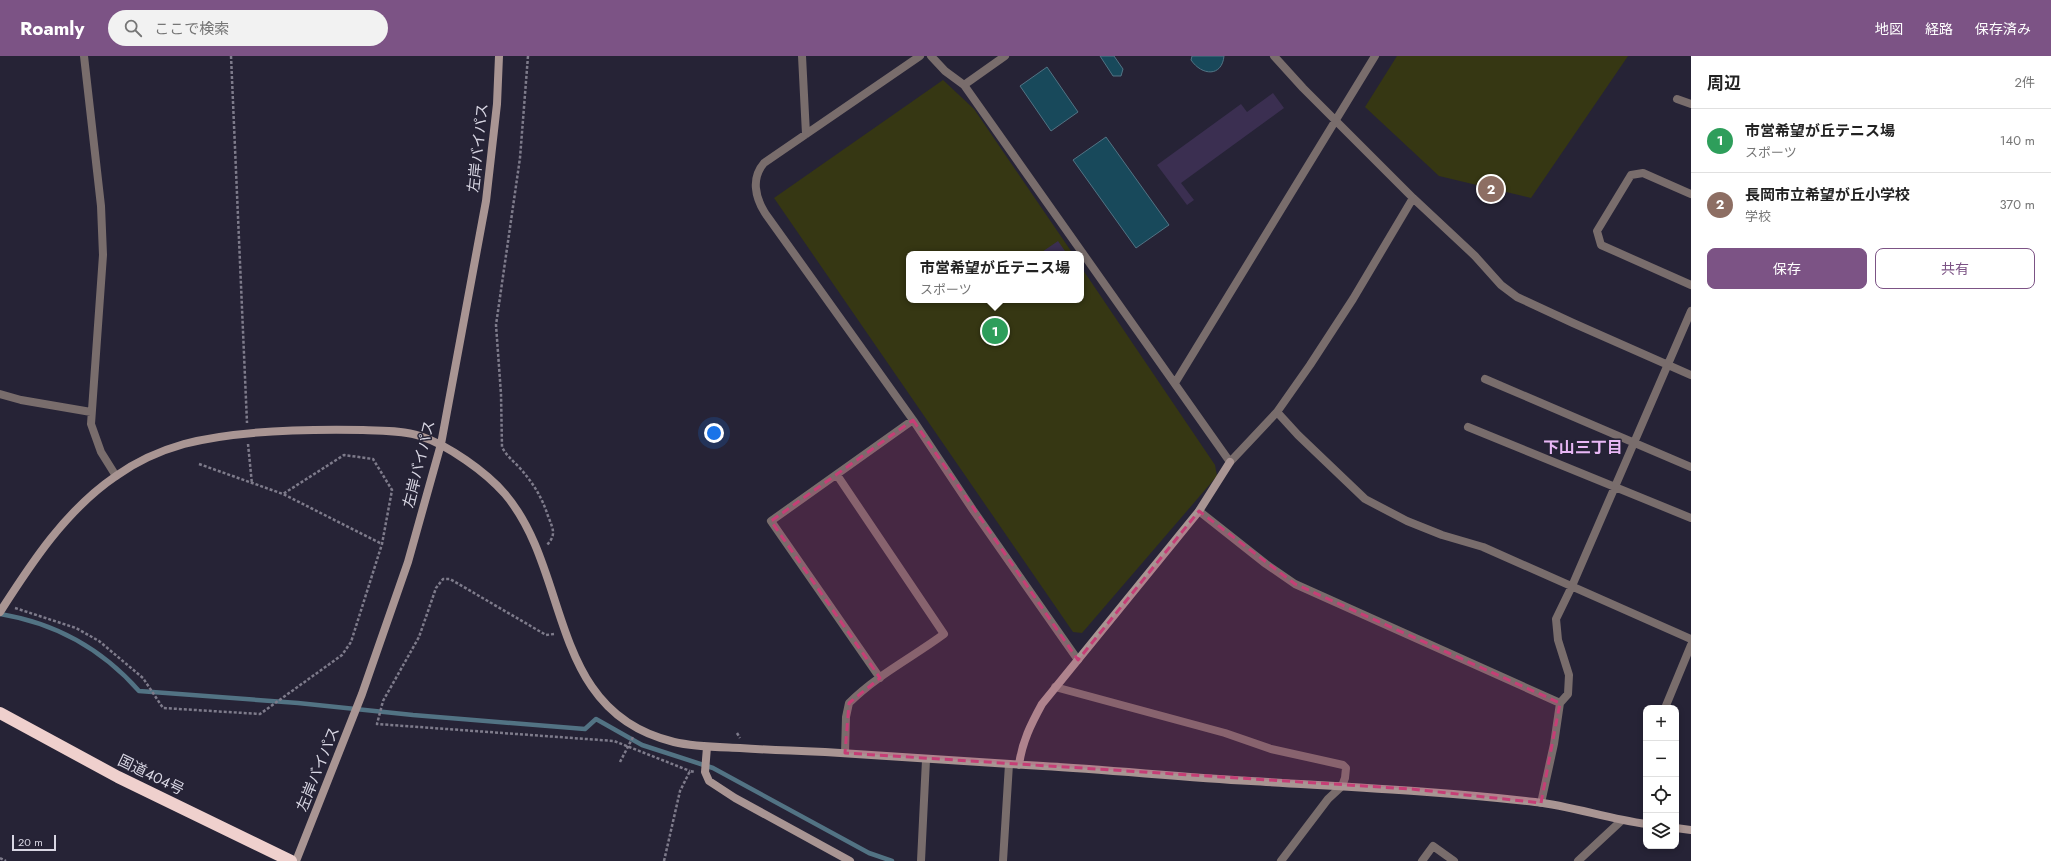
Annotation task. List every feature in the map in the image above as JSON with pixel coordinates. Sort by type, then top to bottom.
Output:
[{"type":"highway","name":"国道404号","points":[[0,713],[118,777],[291,861]]},
{"type":"street","points":[[84,56],[101,206],[103,255],[91,412],[94,436],[101,452],[116,476]]},
{"type":"street","name":"左岸バイパス","points":[[296,861],[362,694],[408,562],[441,444],[486,201],[497,104],[499,56]]},
{"type":"street","points":[[802,56],[806,134]]},
{"type":"street","points":[[920,56],[764,163],[758,170],[755,183],[759,204],[913,420],[973,510],[1078,660]]},
{"type":"street","points":[[931,56],[945,71],[964,85],[1082,251]]},
{"type":"street","points":[[964,85],[1005,56]]},
{"type":"street","points":[[1274,56],[1413,198],[1475,256],[1501,285],[1517,297],[1691,375]]},
{"type":"street","points":[[1175,383],[1375,56]]},
{"type":"street","points":[[1677,99],[1691,104]]},
{"type":"street","points":[[1691,194],[1643,173],[1631,175],[1597,231],[1601,245],[1691,285]]},
{"type":"street","points":[[1019,765],[1020,751],[1042,704],[1199,511],[1230,462],[1277,412],[1353,299],[1413,198]]},
{"type":"street","points":[[1084,254],[1230,462]]},
{"type":"street","points":[[1541,803],[1554,744],[1560,703],[1568,694],[1569,675],[1558,640],[1556,618],[1572,586],[1691,312]]},
{"type":"street","points":[[1485,379],[1691,467]]},
{"type":"street","points":[[0,394],[21,400],[91,412]]},
{"type":"street","points":[[1277,412],[1298,435],[1365,499],[1407,522],[1442,535],[1483,547],[1691,639]]},
{"type":"street","points":[[880,678],[771,522],[913,420]]},
{"type":"street","points":[[1468,427],[1616,486],[1691,518]]},
{"type":"street","points":[[0,612],[56,531],[77,507],[116,476],[146,457],[183,444],[219,437],[325,430],[391,431],[416,435],[441,444],[491,480],[502,490],[516,508],[539,555],[565,633],[588,682],[599,698],[609,708],[639,728],[670,741],[707,746],[845,753],[926,760],[1411,789],[1541,803],[1621,821],[1643,824]]},
{"type":"street","points":[[838,475],[944,634],[880,678],[849,703],[846,717],[845,753]]},
{"type":"street","points":[[1199,511],[1266,564],[1295,584],[1560,703]]},
{"type":"street","points":[[1666,705],[1691,646]]},
{"type":"street","points":[[1055,687],[1225,733],[1271,749],[1343,765],[1346,768],[1342,786],[1328,799],[1281,861]]},
{"type":"street","points":[[707,746],[705,772],[709,781],[716,787],[850,861]]},
{"type":"street","points":[[921,861],[926,760]]},
{"type":"street","points":[[1003,861],[1009,764]]},
{"type":"street","points":[[1578,861],[1621,821]]},
{"type":"street","points":[[1679,828],[1691,830]]},
{"type":"street","points":[[1422,861],[1433,846],[1454,861]]},
{"type":"path","points":[[231,56],[248,435],[252,484]]},
{"type":"path","points":[[528,56],[520,158],[496,331],[501,394],[502,447],[542,498],[554,530],[553,537],[539,555]]},
{"type":"path","points":[[5,604],[76,628],[99,641],[142,678],[163,708],[260,714],[342,655],[351,642],[382,544],[392,490],[373,459],[344,455],[283,494]]},
{"type":"path","points":[[199,464],[283,494],[382,544]]},
{"type":"path","points":[[565,633],[546,635],[450,579],[443,579],[436,588],[419,637],[383,701],[377,724],[614,741],[690,771],[705,772]]},
{"type":"path","points":[[620,762],[639,728]]},
{"type":"path","points":[[664,861],[680,790],[690,771]]},
{"type":"path","points":[[0,858],[6,861]]},
{"type":"highlighted area","points":[[913,420],[1078,660],[1199,511],[1295,584],[1560,703],[1541,803],[1411,789],[845,753],[849,703],[880,678],[771,521]]},
{"type":"shaded area","points":[[1397,56],[1628,56],[1531,198],[1439,176],[1365,107]]},
{"type":"shaded area","points":[[943,80],[974,109],[1071,251],[906,251],[906,303],[1084,303],[1084,271],[1215,465],[1217,476],[1082,633],[1073,632],[774,198]]},
{"type":"water","points":[[1100,56],[1114,56],[1123,69],[1121,76],[1113,76]]},
{"type":"water","points":[[1192,56],[1224,56],[1220,68],[1211,72],[1201,69],[1195,65],[1191,60]]},
{"type":"water","points":[[1047,67],[1078,112],[1051,131],[1020,86]]},
{"type":"water","points":[[1106,137],[1169,225],[1136,248],[1073,160]]},
{"type":"building","points":[[1273,93],[1284,108],[1181,183],[1194,200],[1187,205],[1157,165],[1241,104],[1247,112]]},
{"type":"building","points":[[1058,241],[1065,251],[1043,251]]},
{"type":"waterway","points":[[0,614],[40,624],[76,640],[109,663],[125,676],[139,691],[298,703],[413,715],[585,729],[596,719],[642,745],[713,768],[869,853],[892,861]]},
{"type":"place","name":"長岡市立希望が丘小学校","points":[[1491,189]]},
{"type":"place","name":"市営希望が丘テニス場","points":[[995,331]]},
{"type":"district","name":"下山三丁目","points":[[1583,447]]}]
